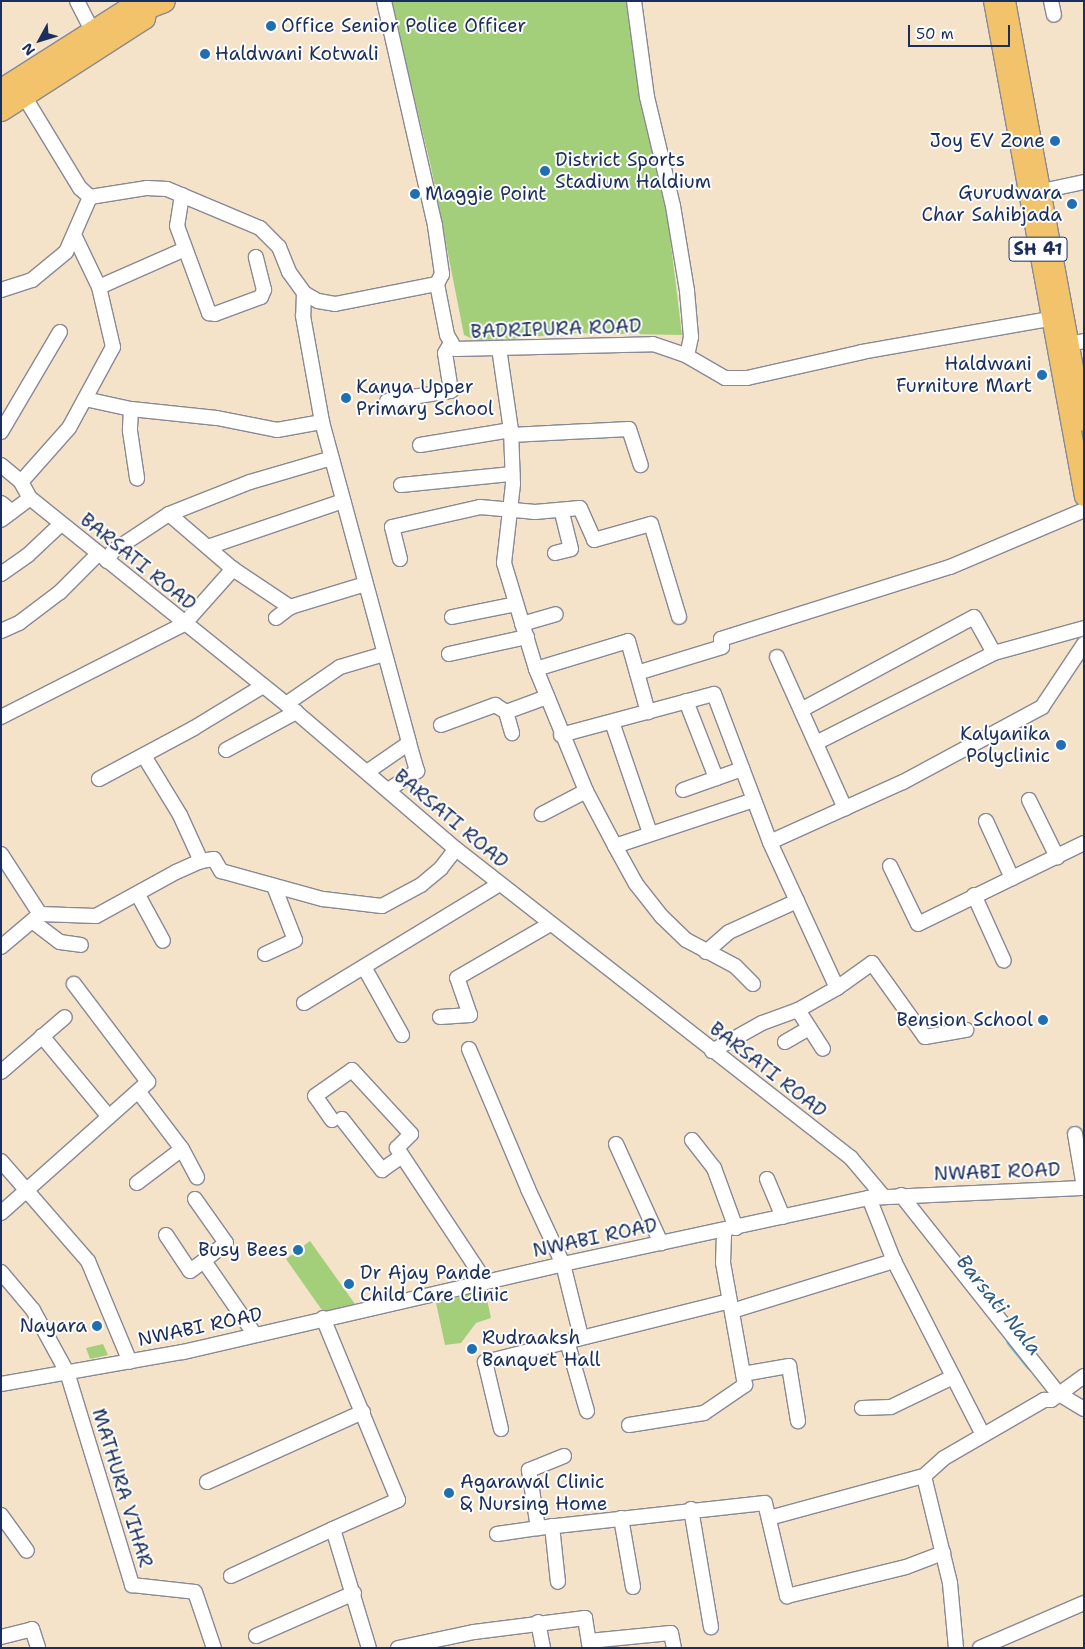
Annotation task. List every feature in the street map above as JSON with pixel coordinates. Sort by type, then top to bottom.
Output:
[{"type":"highway","points":[[1,110],[13,89],[92,31],[134,4],[155,5]]},
{"type":"highway","points":[[13,89],[144,18],[155,5]]},
{"type":"main road","name":"SH 41","points":[[993,1],[1012,69],[1035,192],[1058,319],[1084,497]]},
{"type":"main road","name":"SH 41","points":[[1006,1],[1012,69]]},
{"type":"main road","name":"SH 41","points":[[1058,319],[1077,342],[1084,422]]},
{"type":"street","points":[[76,1],[92,31]]},
{"type":"street","points":[[90,197],[147,188],[167,189],[260,228],[278,247],[289,272],[304,293],[318,301],[335,304],[437,284],[442,274],[435,226],[384,1]]},
{"type":"street","points":[[634,1],[647,97],[673,206],[687,291],[691,337],[687,356]]},
{"type":"street","points":[[1051,1],[1054,15]]},
{"type":"street","points":[[13,89],[80,188],[90,197]]},
{"type":"street","points":[[1035,192],[1084,182]]},
{"type":"street","points":[[182,195],[177,226],[183,250],[212,314],[264,294],[256,257]]},
{"type":"street","points":[[1,290],[32,280],[66,252],[75,237],[90,197]]},
{"type":"street","points":[[21,482],[69,428],[112,346],[99,287],[75,237]]},
{"type":"street","points":[[99,287],[183,250]]},
{"type":"street","name":"BADRIPURA ROAD","points":[[437,284],[451,344],[455,349],[653,344],[687,356],[725,378],[747,378],[862,352],[1058,319]]},
{"type":"street","points":[[304,293],[303,316],[322,422],[417,771],[388,790]]},
{"type":"street","points":[[1,432],[60,332]]},
{"type":"street","points":[[387,401],[450,391],[445,353],[451,344]]},
{"type":"street","points":[[499,348],[511,432],[512,474],[512,512],[504,563],[536,669],[562,735],[586,792],[636,884],[662,917],[686,940],[734,966],[753,984]]},
{"type":"street","points":[[85,399],[131,409],[217,418],[277,430],[322,422]]},
{"type":"street","points":[[131,409],[130,431],[136,478]]},
{"type":"street","points":[[420,445],[511,432],[629,429],[640,465]]},
{"type":"street","points":[[1,630],[19,623],[102,557],[113,552],[168,514],[250,482],[332,458]]},
{"type":"street","name":"BARSATI ROAD","points":[[1,465],[21,482],[30,498],[184,624],[291,708],[456,849],[851,1158],[876,1197],[894,1261],[983,1435]]},
{"type":"street","points":[[401,485],[512,474]]},
{"type":"street","points":[[5,511],[30,498]]},
{"type":"street","points":[[208,547],[343,501]]},
{"type":"street","points":[[400,559],[392,527],[480,507],[512,512],[562,512],[580,508],[594,540],[651,524],[679,617]]},
{"type":"street","points":[[637,673],[722,647],[721,640],[950,568],[1084,510]]},
{"type":"street","points":[[555,553],[571,549],[562,512]]},
{"type":"street","points":[[168,514],[233,569],[290,607]]},
{"type":"street","points":[[1,574],[28,556],[61,524]]},
{"type":"street","points":[[1,717],[184,624],[233,569]]},
{"type":"street","points":[[276,618],[290,607],[365,584]]},
{"type":"street","points":[[452,617],[516,604]]},
{"type":"street","points":[[522,624],[556,614]]},
{"type":"street","points":[[801,710],[974,617],[994,653]]},
{"type":"street","points":[[816,743],[994,653],[1084,628]]},
{"type":"street","points":[[449,654],[527,637]]},
{"type":"street","points":[[536,669],[628,641],[648,712]]},
{"type":"street","points":[[770,842],[902,782],[1042,707],[1084,644]]},
{"type":"street","points":[[226,750],[291,708],[340,667],[384,654]]},
{"type":"street","points":[[777,657],[846,808]]},
{"type":"street","points":[[99,779],[144,756],[263,686]]},
{"type":"street","points":[[562,735],[714,694],[770,842],[837,988]]},
{"type":"street","points":[[506,712],[547,697]]},
{"type":"street","points":[[686,701],[716,778]]},
{"type":"street","points":[[441,724],[495,705],[506,712],[512,733]]},
{"type":"street","points":[[612,722],[650,833]]},
{"type":"street","points":[[366,772],[409,743]]},
{"type":"street","points":[[144,756],[180,815],[201,861]]},
{"type":"street","points":[[683,790],[742,769]]},
{"type":"street","points":[[542,814],[586,792]]},
{"type":"street","points":[[615,846],[754,800]]},
{"type":"street","points":[[1029,800],[1056,857]]},
{"type":"street","points":[[986,821],[1012,878]]},
{"type":"street","points":[[890,866],[918,924],[974,895],[1084,844]]},
{"type":"street","points":[[1,947],[36,917],[96,916],[138,895],[176,872],[201,861],[214,859],[221,871],[274,886],[323,898],[382,906],[421,885],[441,868],[456,849]]},
{"type":"street","points":[[1,855],[36,917],[60,942],[81,945]]},
{"type":"street","points":[[304,1003],[500,884]]},
{"type":"street","points":[[265,954],[295,940],[274,886]]},
{"type":"street","points":[[138,895],[163,941]]},
{"type":"street","points":[[974,895],[1004,961]]},
{"type":"street","points":[[706,952],[728,932],[797,901]]},
{"type":"street","points":[[440,1017],[470,1015],[457,978],[550,924]]},
{"type":"street","points":[[712,1051],[762,1023],[798,1010],[837,988],[872,963],[925,1037],[966,1030]]},
{"type":"street","points":[[364,967],[402,1035]]},
{"type":"street","points":[[1,1213],[148,1082],[74,984]]},
{"type":"street","points":[[798,1010],[823,1049]]},
{"type":"street","points":[[1,1072],[65,1016]]},
{"type":"street","points":[[785,1042],[809,1028]]},
{"type":"street","points":[[42,1036],[109,1117]]},
{"type":"street","points":[[469,1049],[528,1189],[564,1264],[574,1339],[588,1411]]},
{"type":"street","points":[[402,1156],[382,1170],[316,1096],[352,1070],[411,1134],[397,1148],[485,1282]]},
{"type":"street","points":[[138,1091],[182,1149],[197,1177]]},
{"type":"street","points":[[1075,1134],[1084,1187]]},
{"type":"street","points":[[629,1425],[704,1413],[745,1385],[723,1262],[730,1229],[714,1168],[692,1140]]},
{"type":"street","points":[[616,1144],[661,1244]]},
{"type":"street","points":[[138,1183],[182,1149]]},
{"type":"street","points":[[1,1161],[88,1261],[130,1362]]},
{"type":"street","points":[[767,1179],[783,1217]]},
{"type":"street","name":"NWABI ROAD","points":[[2,1382],[130,1362],[564,1264],[876,1197],[1084,1187]]},
{"type":"street","points":[[901,1195],[1055,1397],[1084,1409]]},
{"type":"street","points":[[166,1236],[190,1271],[226,1243],[195,1198]]},
{"type":"street","points":[[204,1261],[255,1335]]},
{"type":"street","points":[[501,1429],[485,1362],[574,1339],[731,1306],[894,1261]]},
{"type":"street","points":[[1,1272],[33,1310],[67,1372]]},
{"type":"street","points":[[231,1576],[398,1500],[323,1318]]},
{"type":"street","points":[[743,1374],[789,1366],[798,1421]]},
{"type":"street","name":"MATHURA VIHAR","points":[[67,1372],[132,1584],[195,1592],[214,1648]]},
{"type":"street","points":[[769,1518],[924,1476],[944,1458],[983,1435],[1013,1421],[1044,1400],[1055,1397],[1084,1376]]},
{"type":"street","points":[[862,1408],[890,1407],[953,1377]]},
{"type":"street","points":[[208,1482],[363,1412]]},
{"type":"street","points":[[558,1582],[529,1470],[564,1456]]},
{"type":"street","points":[[924,1476],[943,1553],[956,1648]]},
{"type":"street","points":[[497,1534],[691,1509],[765,1502],[787,1596],[906,1567],[943,1553]]},
{"type":"street","points":[[691,1509],[711,1627]]},
{"type":"street","points":[[1,1515],[27,1551]]},
{"type":"street","points":[[621,1518],[633,1586]]},
{"type":"street","points":[[332,1530],[354,1593],[369,1648]]},
{"type":"street","points":[[256,1636],[354,1593]]},
{"type":"street","points":[[980,1648],[1084,1603]]},
{"type":"street","points":[[398,1648],[447,1643],[538,1622],[585,1618],[590,1644],[671,1633],[674,1648]]},
{"type":"street","points":[[538,1622],[543,1648]]},
{"type":"street","points":[[1,1637],[32,1629],[38,1648]]},
{"type":"green space","name":"District Sports Stadium Haldium","points":[[391,1],[628,1],[639,90],[668,220],[682,335],[571,333],[480,342],[464,335],[431,167]]},
{"type":"green space","points":[[310,1241],[355,1304],[324,1313],[286,1259]]},
{"type":"green space","points":[[485,1290],[491,1318],[476,1323],[461,1343],[445,1345],[436,1303]]},
{"type":"green space","points":[[103,1344],[108,1355],[90,1359],[86,1348]]},
{"type":"waterway","name":"Barsati Nala","points":[[1009,1342],[1029,1367]]},
{"type":"place","name":"Office Senior Police Officer","points":[[271,26]]},
{"type":"place","name":"Haldwani Kotwali","points":[[205,54]]},
{"type":"place","name":"Joy EV Zone","points":[[1055,141]]},
{"type":"place","name":"District Sports Stadium Haldium","points":[[545,171]]},
{"type":"place","name":"Maggie Point","points":[[415,194]]},
{"type":"place","name":"Gurudwara Char Sahibjada","points":[[1072,204]]},
{"type":"place","name":"Haldwani Furniture Mart","points":[[1042,375]]},
{"type":"place","name":"Kanya Upper Primary School","points":[[346,398]]},
{"type":"place","name":"Kalyanika Polyclinic","points":[[1061,745]]},
{"type":"place","name":"Bension School","points":[[1043,1020]]},
{"type":"place","name":"Busy Bees","points":[[298,1250]]},
{"type":"place","name":"Dr Ajay Pande Child Care Clinic","points":[[349,1284]]},
{"type":"place","name":"Nayara","points":[[97,1326]]},
{"type":"place","name":"Rudraaksh Banquet Hall","points":[[472,1349]]},
{"type":"place","name":"Agarawal Clinic & Nursing Home","points":[[449,1493]]}]
